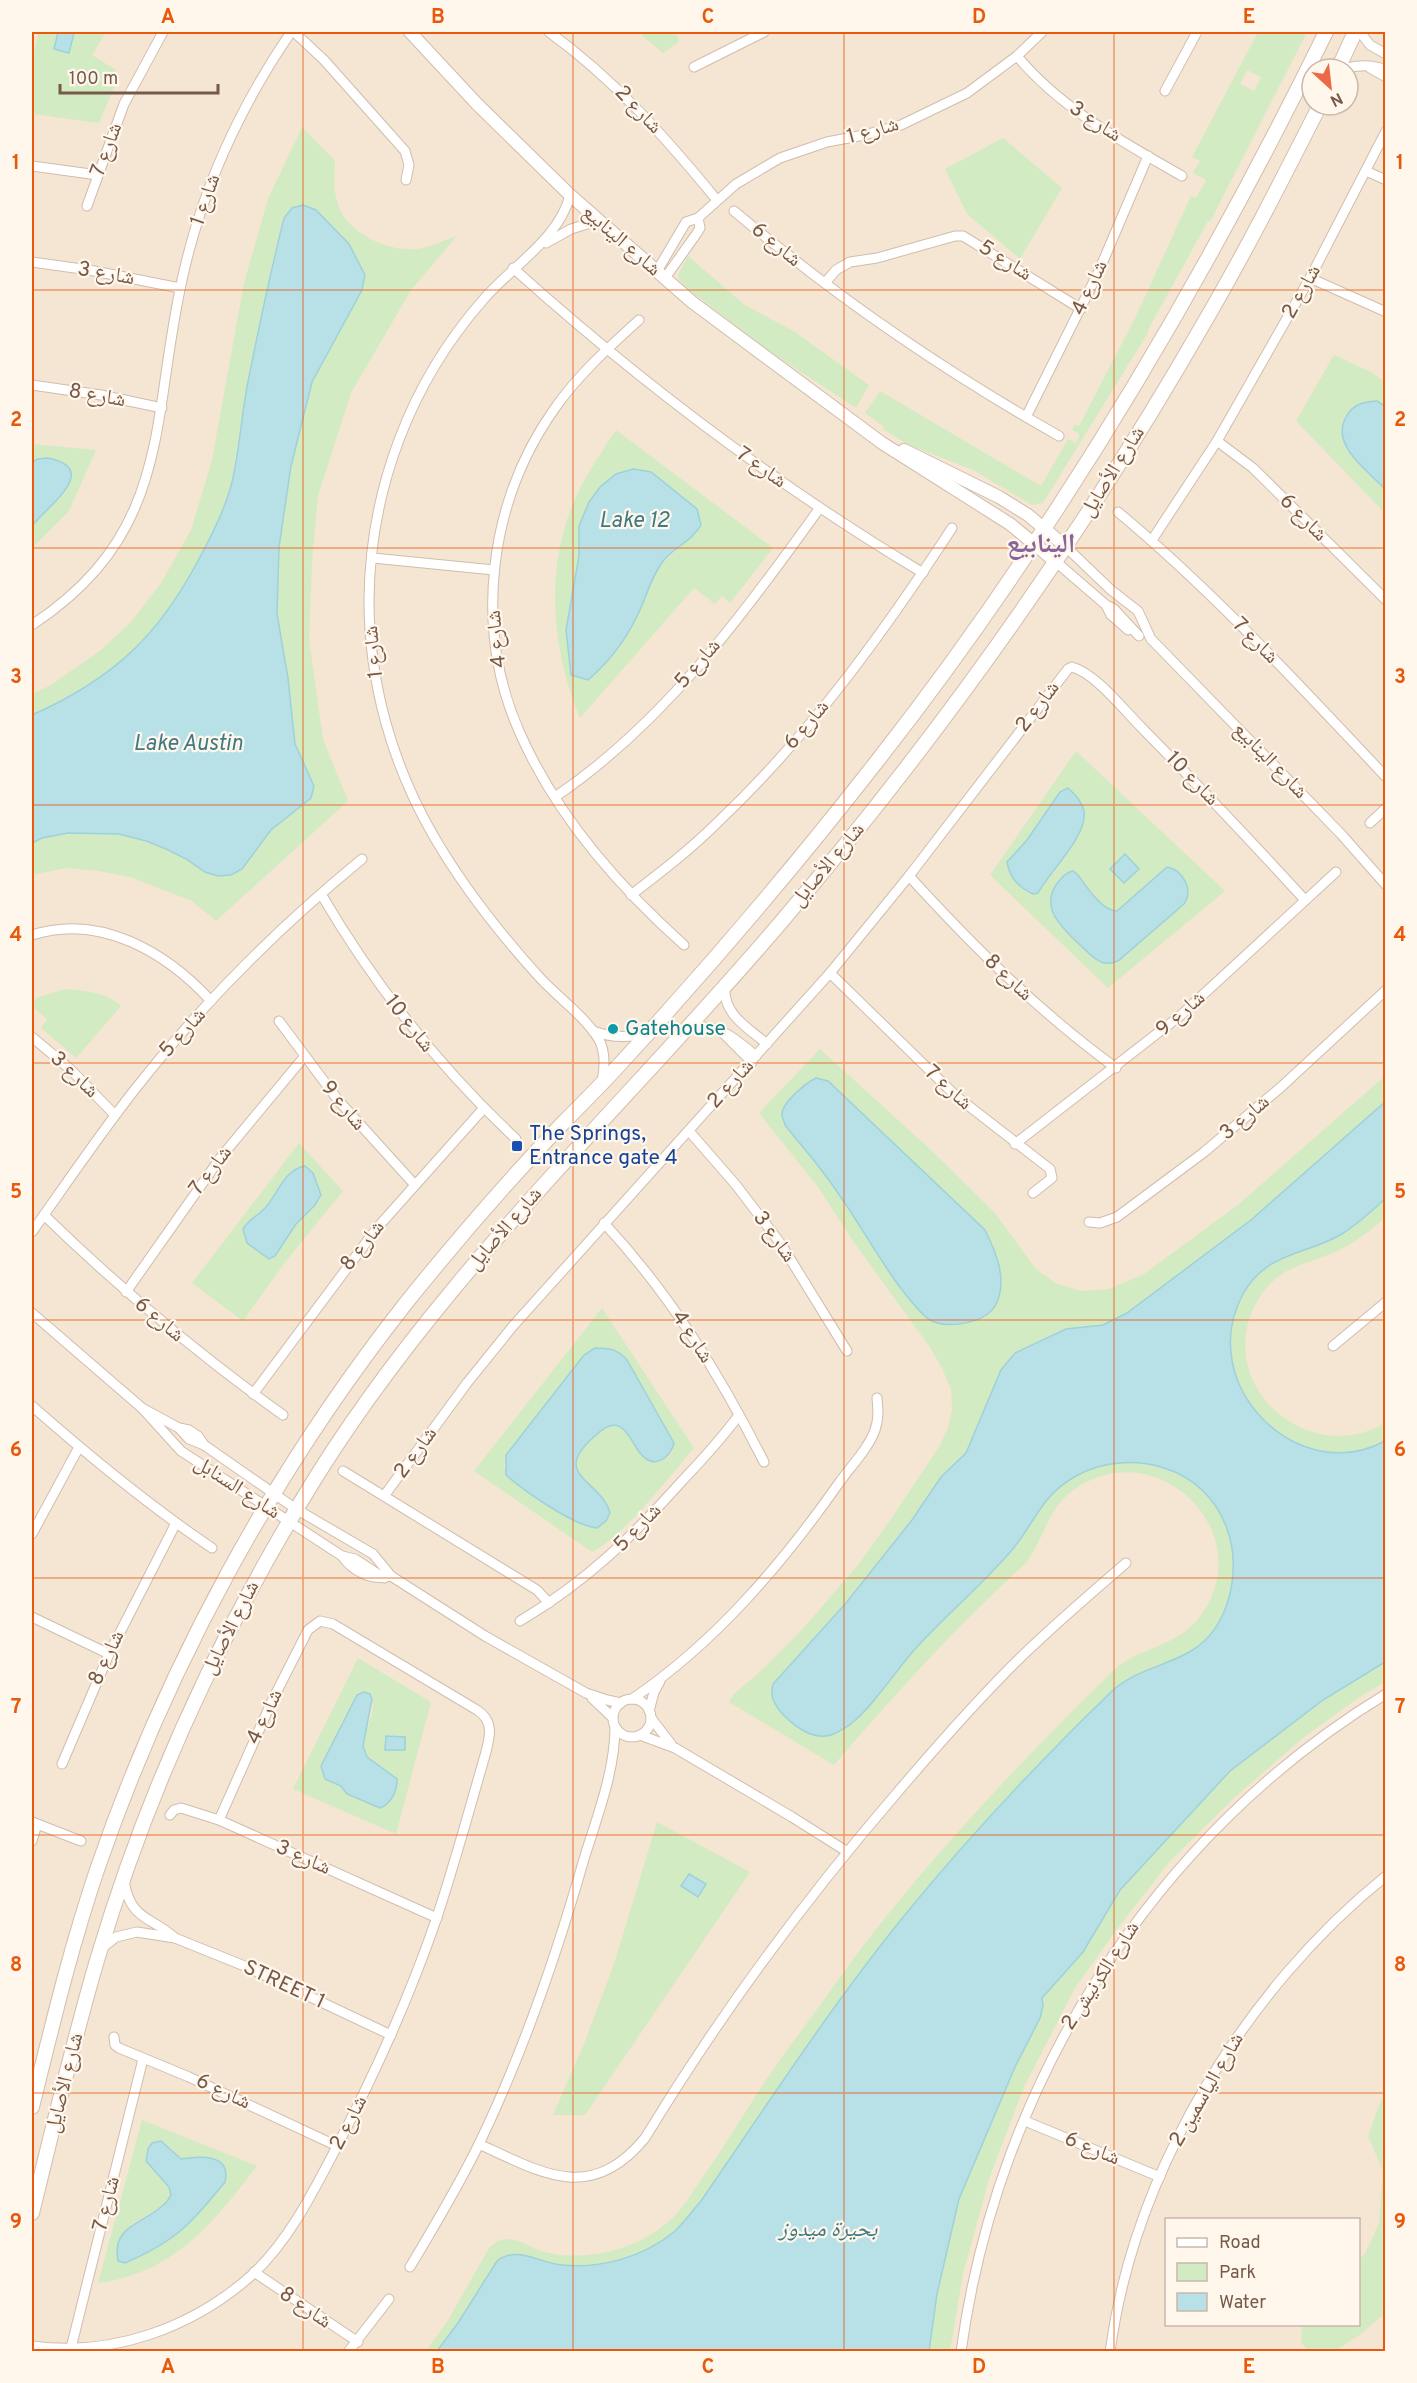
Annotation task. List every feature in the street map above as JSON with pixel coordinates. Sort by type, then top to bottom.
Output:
[{"type":"main road","name":"شارع الأصايل","points":[[32,2107],[83,1912],[126,1791],[185,1656],[274,1494],[338,1397],[406,1303],[514,1178],[602,1085],[765,900],[875,764],[954,660],[1035,544],[1127,401],[1195,284],[1277,131],[1326,32]]},
{"type":"main road","points":[[1344,57],[1355,32]]},
{"type":"main road","name":"شارع الأصايل","points":[[32,2213],[100,1951],[159,1782],[199,1690],[237,1613],[292,1516],[354,1419],[408,1345],[466,1273],[526,1203],[780,923],[869,815],[975,676],[1065,546],[1171,380],[1209,315],[1314,117]]},
{"type":"street","name":"شارع 7","points":[[87,206],[124,104],[162,32]]},
{"type":"street","points":[[292,32],[315,50],[405,151],[409,165],[406,180]]},
{"type":"street","name":"شارع 1","points":[[32,626],[80,588],[123,534],[133,515],[148,475],[162,408],[180,288],[199,217],[225,148],[254,91],[292,32]]},
{"type":"street","name":"شارع الينابيع","points":[[410,32],[477,104],[570,195],[661,275],[748,346],[895,452],[1010,524],[1106,605],[1111,615],[1129,631],[1152,639]]},
{"type":"street","name":"شارع 2","points":[[549,32],[609,81],[654,126],[717,199]]},
{"type":"street","points":[[694,67],[746,35],[764,32]]},
{"type":"street","name":"شارع 1","points":[[661,275],[683,224],[691,218],[698,218],[717,199],[757,170],[795,152],[827,142],[873,133],[930,112],[967,93],[1017,56],[1042,32]]},
{"type":"street","points":[[1165,90],[1197,32]]},
{"type":"street","points":[[1360,32],[1376,50],[1386,54]]},
{"type":"street","points":[[1368,66],[1376,50]]},
{"type":"street","name":"شارع 3","points":[[1017,56],[1063,101],[1182,176]]},
{"type":"street","points":[[1368,66],[1386,77]]},
{"type":"street","points":[[1360,67],[1368,66],[1386,70]]},
{"type":"street","name":"شارع 2","points":[[1152,540],[1217,441],[1310,278],[1386,131]]},
{"type":"street","name":"شارع 4","points":[[1026,417],[1081,309],[1148,156]]},
{"type":"street","points":[[32,166],[98,175]]},
{"type":"street","points":[[1366,171],[1386,180]]},
{"type":"street","name":"شارع 1","points":[[570,195],[559,223],[482,300],[459,329],[420,391],[397,444],[375,530],[369,598],[370,638],[375,678],[384,716],[396,754],[420,810],[463,881],[492,921],[535,972],[593,1031],[603,1052],[602,1085]]},
{"type":"street","name":"شارع 6","points":[[734,211],[825,283],[913,347],[1059,436]]},
{"type":"street","name":"شارع 1","points":[[661,275],[697,233],[700,228],[698,218]]},
{"type":"street","name":"شارع 1","points":[[530,252],[571,229],[597,221]]},
{"type":"street","name":"شارع 5","points":[[825,283],[836,270],[850,262],[963,236],[1081,309]]},
{"type":"street","name":"شارع 3","points":[[32,262],[89,270],[180,288]]},
{"type":"street","points":[[513,268],[607,350]]},
{"type":"street","points":[[1310,278],[1386,312]]},
{"type":"street","name":"شارع 4","points":[[639,320],[567,391],[545,422],[526,455],[506,509],[494,570],[494,630],[504,688],[527,749],[555,797],[594,852],[631,895],[684,945]]},
{"type":"street","name":"شارع 7","points":[[607,350],[687,414],[819,509],[923,573]]},
{"type":"street","name":"شارع 8","points":[[32,385],[101,395],[162,408]]},
{"type":"street","name":"شارع الينابيع","points":[[856,423],[985,489],[1028,515],[1065,546],[1138,611],[1152,639],[1333,825],[1386,885]]},
{"type":"street","name":"شارع 6","points":[[1217,441],[1253,468],[1386,600]]},
{"type":"street","name":"شارع 5","points":[[555,797],[590,773],[632,737],[682,683],[735,621],[819,509]]},
{"type":"street","name":"شارع 7","points":[[1118,512],[1152,540],[1294,680],[1386,777]]},
{"type":"street","name":"شارع 6","points":[[631,895],[718,823],[757,783],[839,687],[923,573],[952,528]]},
{"type":"street","points":[[373,558],[494,570]]},
{"type":"street","points":[[1106,605],[1117,594]]},
{"type":"street","name":"شارع 2","points":[[384,1496],[467,1383],[513,1326],[830,973],[909,876],[1061,676],[1072,667]]},
{"type":"street","name":"شارع 10","points":[[1072,667],[1086,673],[1117,703],[1305,900]]},
{"type":"street","points":[[1370,823],[1386,808]]},
{"type":"street","name":"شارع 5","points":[[32,1232],[115,1115],[211,1001],[239,970],[362,859]]},
{"type":"street","name":"شارع 9","points":[[1016,1144],[1181,1015],[1336,872]]},
{"type":"street","name":"شارع 8","points":[[909,876],[982,954],[1019,989],[1056,1022],[1116,1068]]},
{"type":"street","name":"شارع 10","points":[[321,894],[353,947],[387,996],[434,1055],[516,1139]]},
{"type":"street","points":[[32,935],[81,929],[118,936],[150,951],[178,969],[211,1001]]},
{"type":"street","name":"شارع 7","points":[[830,973],[928,1071],[1052,1173],[1050,1180],[1034,1193]]},
{"type":"street","points":[[725,985],[727,1005],[734,1017],[767,1044]]},
{"type":"street","name":"شارع 3","points":[[1089,1221],[1100,1223],[1117,1217],[1203,1153],[1288,1082],[1386,990]]},
{"type":"street","points":[[722,1031],[734,1017]]},
{"type":"street","name":"شارع 9","points":[[279,1022],[362,1129],[414,1184]]},
{"type":"street","points":[[685,1029],[700,1026],[722,1031],[735,1038],[754,1059]]},
{"type":"street","points":[[593,1031],[622,1038],[648,1034]]},
{"type":"street","name":"شارع 3","points":[[32,1037],[70,1069],[115,1115]]},
{"type":"street","name":"شارع 7","points":[[126,1292],[221,1157],[304,1057]]},
{"type":"street","name":"شارع 8","points":[[253,1394],[354,1256],[414,1184],[484,1108]]},
{"type":"street","name":"شارع 3","points":[[689,1131],[736,1185],[781,1244],[847,1351]]},
{"type":"street","name":"شارع 6","points":[[44,1215],[126,1292],[211,1363],[283,1415]]},
{"type":"street","name":"شارع 4","points":[[604,1223],[648,1273],[686,1325],[764,1462]]},
{"type":"street","points":[[1333,1346],[1386,1302]]},
{"type":"street","name":"شارع السنابل","points":[[32,1313],[142,1407],[169,1440],[187,1456],[266,1507],[292,1516],[373,1554],[385,1566],[388,1577]]},
{"type":"street","points":[[410,2267],[479,2144],[522,2045],[551,1967],[612,1761],[617,1707],[663,1676],[714,1631],[747,1598],[812,1521],[872,1437],[878,1419],[877,1398]]},
{"type":"street","points":[[32,1406],[79,1447],[212,1548]]},
{"type":"street","name":"شارع السنابل","points":[[142,1407],[179,1428],[194,1433],[204,1445],[274,1494],[292,1516],[342,1556],[355,1559],[388,1577],[586,1693],[607,1701],[621,1703]]},
{"type":"street","name":"شارع 5","points":[[520,1620],[549,1603],[596,1569],[635,1533],[739,1415]]},
{"type":"street","points":[[169,1440],[172,1433],[179,1428]]},
{"type":"street","points":[[32,1534],[79,1447]]},
{"type":"street","points":[[343,1471],[537,1590],[549,1603]]},
{"type":"street","name":"شارع 8","points":[[62,1764],[109,1654],[176,1522]]},
{"type":"street","points":[[479,2144],[533,2169],[568,2178],[603,2172],[620,2163],[633,2152],[645,2138],[720,2019],[846,1851],[927,1756],[990,1688],[1126,1563]]},
{"type":"street","points":[[32,1617],[109,1654]]},
{"type":"street","name":"شارع 4","points":[[219,1820],[272,1701],[308,1630],[320,1621],[333,1624],[477,1710],[486,1718],[490,1728]]},
{"type":"street","points":[[612,1761],[620,1748],[648,1728],[654,1692],[663,1676]]},
{"type":"street","name":"شارع السنابل","points":[[586,1693],[614,1723]]},
{"type":"street","name":"شارع الكرنيش 2","points":[[961,2352],[970,2294],[988,2220],[1024,2121],[1045,2071],[1070,2023],[1128,1931],[1162,1889],[1229,1816],[1279,1771],[1323,1736],[1386,1694]]},
{"type":"street","points":[[632,1699],[642,1702],[675,1748]]},
{"type":"street","points":[[614,1723],[619,1732],[675,1748],[846,1851]]},
{"type":"street","name":"شارع 2","points":[[32,2346],[71,2348],[104,2345],[138,2339],[170,2328],[228,2295],[254,2272],[293,2224],[337,2146],[391,2035],[437,1918],[486,1752],[490,1728]]},
{"type":"street","name":"شارع 3","points":[[171,1815],[174,1810],[181,1808],[219,1820],[437,1918]]},
{"type":"street","points":[[32,1841],[34,1823],[81,1841]]},
{"type":"street","name":"شارع الياسمين 2","points":[[1110,2352],[1126,2275],[1139,2231],[1160,2177],[1185,2124],[1214,2072],[1246,2023],[1283,1976],[1323,1933],[1386,1876]]},
{"type":"street","points":[[124,1878],[126,1890],[136,1911],[144,1919],[164,1929],[175,1938]]},
{"type":"street","points":[[100,1951],[107,1943],[126,1933],[137,1932],[175,1938]]},
{"type":"street","name":"STREET 1","points":[[175,1938],[247,1967],[391,2035]]},
{"type":"street","name":"شارع 6","points":[[114,2037],[116,2047],[189,2077],[337,2146]]},
{"type":"street","name":"شارع 7","points":[[71,2348],[143,2059]]},
{"type":"street","name":"شارع 6","points":[[1024,2121],[1160,2177]]},
{"type":"street","name":"شارع 8","points":[[254,2272],[358,2342]]},
{"type":"street","points":[[348,2352],[389,2299]]},
{"type":"shaded area","points":[[32,32],[1385,32],[1385,2351],[32,2351]]},
{"type":"green space","points":[[38,32],[106,32],[92,55],[116,70],[111,80],[116,83],[99,123],[32,114],[32,63]]},
{"type":"green space","points":[[638,32],[676,32],[679,42],[663,53]]},
{"type":"green space","points":[[1258,32],[1307,32],[1210,222],[1208,221],[1149,331],[1043,503],[1032,505],[973,470],[907,444],[884,430],[883,426],[865,413],[880,391],[1041,486],[1068,439],[1076,443],[1080,434],[1072,430],[1075,424],[1079,426],[1137,314],[1191,196],[1196,198],[1206,180],[1193,173],[1200,161],[1192,157]],"holes":[[[1247,70],[1261,77],[1254,91],[1240,84]]]},
{"type":"green space","points":[[302,127],[335,161],[335,190],[339,207],[344,217],[361,233],[394,248],[406,249],[427,247],[457,236],[411,290],[351,393],[318,496],[312,561],[309,639],[323,739],[348,801],[216,921],[192,901],[130,877],[66,868],[32,875],[32,843],[54,835],[99,832],[144,841],[186,860],[205,872],[242,868],[271,830],[311,798],[314,786],[295,744],[288,678],[277,614],[279,547],[291,466],[312,382],[362,290],[364,276],[292,208],[283,218],[272,264],[247,385],[231,485],[213,533],[183,591],[159,625],[120,664],[89,685],[32,715],[32,694],[51,685],[101,650],[131,622],[161,583],[191,530],[212,460],[244,283],[268,199]]},
{"type":"green space","points":[[1003,138],[1062,188],[1020,259],[967,214],[945,169]]},
{"type":"green space","points":[[688,256],[745,305],[795,332],[869,385],[856,408],[772,353],[688,289],[679,280],[678,275]]},
{"type":"green space","points":[[1334,355],[1371,372],[1385,382],[1385,406],[1377,401],[1352,456],[1385,489],[1385,513],[1296,421]]},
{"type":"green space","points":[[616,430],[773,548],[730,603],[722,596],[715,604],[694,588],[580,718],[563,666],[558,639],[555,585],[558,558],[563,532],[576,496]],"holes":[[[651,472],[697,509],[697,533],[665,560],[652,579],[639,613],[619,648],[588,680],[569,644],[566,630],[579,556],[579,539]]]},
{"type":"green space","points":[[32,444],[96,450],[69,511],[32,548],[32,526],[54,503],[59,461],[42,459],[32,463]]},
{"type":"green space","points":[[1076,751],[1225,891],[1108,988],[990,875]],"holes":[[[1068,788],[1079,799],[1084,813],[1071,849],[1043,884],[1007,862],[1027,840],[1060,792]],[[1171,867],[1185,881],[1184,904],[1124,957],[1062,928],[1053,914],[1078,875],[1100,903],[1117,911],[1164,869]]]},
{"type":"green space","points":[[66,989],[102,995],[121,1006],[76,1058],[41,1028],[47,1019],[32,1006],[32,1002],[38,997]]},
{"type":"green space","name":"بحيرة ميدوز","points":[[820,1049],[931,1150],[994,1212],[1036,1269],[1057,1284],[1082,1291],[1109,1289],[1144,1274],[1239,1204],[1385,1076],[1385,1218],[1345,1247],[1287,1271],[1267,1287],[1258,1300],[1246,1330],[1246,1360],[1256,1387],[1274,1410],[1297,1426],[1325,1435],[1355,1435],[1385,1423],[1385,1682],[1358,1698],[1303,1738],[1235,1797],[1170,1861],[1075,1988],[1024,2087],[990,2176],[963,2274],[950,2351],[425,2352],[447,2322],[489,2248],[496,2242],[510,2239],[548,2253],[564,2255],[596,2254],[642,2240],[673,2217],[688,2200],[779,2062],[863,1946],[923,1872],[1018,1767],[1118,1666],[1171,1640],[1191,1627],[1199,1618],[1215,1586],[1218,1554],[1209,1525],[1191,1500],[1166,1482],[1136,1473],[1104,1475],[1072,1491],[1064,1499],[1051,1516],[1026,1563],[927,1661],[834,1765],[729,1702],[734,1694],[799,1633],[858,1565],[939,1447],[948,1428],[952,1409],[951,1390],[929,1346],[853,1241],[818,1187],[759,1113]]},
{"type":"green space","points":[[299,1143],[343,1191],[286,1261],[243,1321],[192,1283]],"holes":[[[284,1179],[315,1205],[296,1224],[283,1245],[247,1223],[268,1203]]]},
{"type":"green space","points":[[602,1308],[694,1448],[631,1520],[604,1545],[592,1552],[474,1471]],"holes":[[[584,1355],[627,1360],[674,1443],[672,1453],[666,1459],[633,1440],[622,1427],[612,1426],[602,1429],[591,1439],[579,1455],[577,1462],[581,1475],[600,1494],[504,1467],[506,1455]]]},
{"type":"green space","points":[[358,1658],[431,1702],[396,1834],[293,1789]],"holes":[[[370,1694],[373,1706],[364,1734],[365,1752],[374,1763],[392,1775],[380,1808],[347,1794],[341,1786]]]},
{"type":"green space","points":[[657,1822],[750,1872],[585,2115],[553,2115],[586,2039],[615,1961]]},
{"type":"green space","points":[[1385,2097],[1385,2313],[1361,2334],[1335,2351],[1308,2351],[1301,2342],[1302,2326],[1360,2326],[1360,2258],[1365,2254],[1379,2223],[1383,2171],[1368,2136],[1380,2103]]},
{"type":"green space","points":[[142,2120],[257,2166],[208,2225],[171,2257],[149,2269],[98,2283]],"holes":[[[170,2147],[181,2159],[225,2182],[192,2220],[170,2239],[125,2263],[119,2244],[123,2233],[132,2224],[162,2206],[171,2195],[169,2187],[161,2178]]]},
{"type":"water","points":[[58,32],[74,33],[69,53],[54,49]]},
{"type":"water","name":"Lake Austin","points":[[303,205],[316,210],[349,244],[365,275],[362,290],[312,382],[291,466],[279,547],[277,614],[288,678],[295,744],[314,786],[311,798],[271,830],[242,869],[231,875],[218,876],[205,872],[166,849],[119,834],[68,833],[42,838],[32,843],[32,715],[87,686],[131,652],[168,610],[204,549],[221,514],[231,486],[247,387],[284,218],[292,208]]},
{"type":"water","points":[[1377,401],[1385,406],[1385,489],[1353,457],[1343,438],[1342,427],[1346,417],[1355,406]]},
{"type":"water","points":[[48,458],[64,463],[71,471],[71,480],[66,489],[32,526],[32,463],[37,459]]},
{"type":"water","name":"Lake 12","points":[[633,469],[651,472],[697,509],[701,525],[664,560],[628,633],[610,658],[588,680],[571,675],[566,630],[579,556],[579,526],[589,502],[600,487],[616,474]]},
{"type":"water","points":[[1068,788],[1082,804],[1084,821],[1067,854],[1038,893],[1033,894],[1015,881],[1007,862],[1027,840],[1060,792]]},
{"type":"water","points":[[1125,854],[1139,869],[1124,883],[1110,869]]},
{"type":"water","points":[[1167,867],[1182,876],[1187,887],[1187,899],[1118,961],[1106,963],[1094,958],[1054,916],[1051,907],[1053,890],[1069,872],[1073,871],[1078,875],[1100,903],[1117,911]]},
{"type":"water","points":[[816,1078],[828,1081],[985,1230],[993,1247],[1001,1276],[999,1295],[991,1311],[966,1323],[937,1323],[921,1313],[899,1286],[835,1188],[785,1125],[782,1115],[785,1105]]},
{"type":"water","name":"بحيرة ميدوز","points":[[1385,1102],[1385,1199],[1342,1234],[1288,1256],[1264,1269],[1243,1294],[1231,1328],[1232,1362],[1243,1393],[1263,1419],[1289,1439],[1319,1451],[1352,1452],[1385,1441],[1385,1662],[1323,1700],[1230,1771],[1120,1890],[1083,1952],[1042,1998],[1040,2018],[1015,2067],[959,2199],[937,2294],[929,2351],[437,2351],[458,2323],[497,2261],[505,2256],[528,2256],[562,2265],[592,2265],[635,2254],[662,2241],[674,2232],[701,2201],[800,2056],[877,1950],[978,1829],[1111,1692],[1129,1679],[1191,1651],[1215,1628],[1229,1596],[1232,1579],[1231,1545],[1223,1518],[1211,1499],[1185,1477],[1153,1465],[1119,1463],[1086,1471],[1054,1492],[1012,1550],[916,1648],[869,1706],[852,1723],[828,1736],[813,1735],[794,1725],[784,1716],[772,1695],[773,1684],[846,1603],[912,1520],[941,1477],[966,1453],[1001,1370],[1015,1353],[1066,1329],[1103,1325],[1127,1313],[1251,1220]]},
{"type":"water","points":[[305,1166],[313,1173],[321,1195],[315,1205],[296,1224],[275,1256],[269,1259],[247,1243],[243,1229],[269,1203],[291,1172]]},
{"type":"water","points":[[595,1348],[613,1350],[627,1360],[674,1443],[665,1458],[655,1462],[650,1461],[640,1453],[623,1429],[612,1425],[596,1435],[582,1449],[577,1460],[577,1469],[605,1502],[610,1513],[606,1521],[597,1528],[563,1515],[506,1475],[506,1455],[584,1355]]},
{"type":"water","points":[[364,1692],[370,1694],[372,1699],[363,1746],[367,1757],[397,1779],[393,1796],[380,1808],[347,1794],[341,1786],[325,1779],[321,1766],[357,1695]]},
{"type":"water","points":[[386,1736],[405,1737],[405,1750],[385,1750]]},
{"type":"water","points":[[689,1874],[706,1884],[698,1897],[681,1886]]},
{"type":"water","points":[[161,2141],[181,2159],[204,2157],[219,2161],[226,2173],[225,2182],[192,2220],[170,2239],[125,2263],[118,2261],[117,2249],[124,2233],[162,2206],[171,2195],[169,2187],[146,2161],[148,2149],[152,2143]]},
{"type":"place","name":"Gatehouse","points":[[613,1029]]},
{"type":"place","name":"The Springs, Entrance gate 4","points":[[517,1146]]},
{"type":"district","name":"الينابيع","points":[[1041,545]]}]
